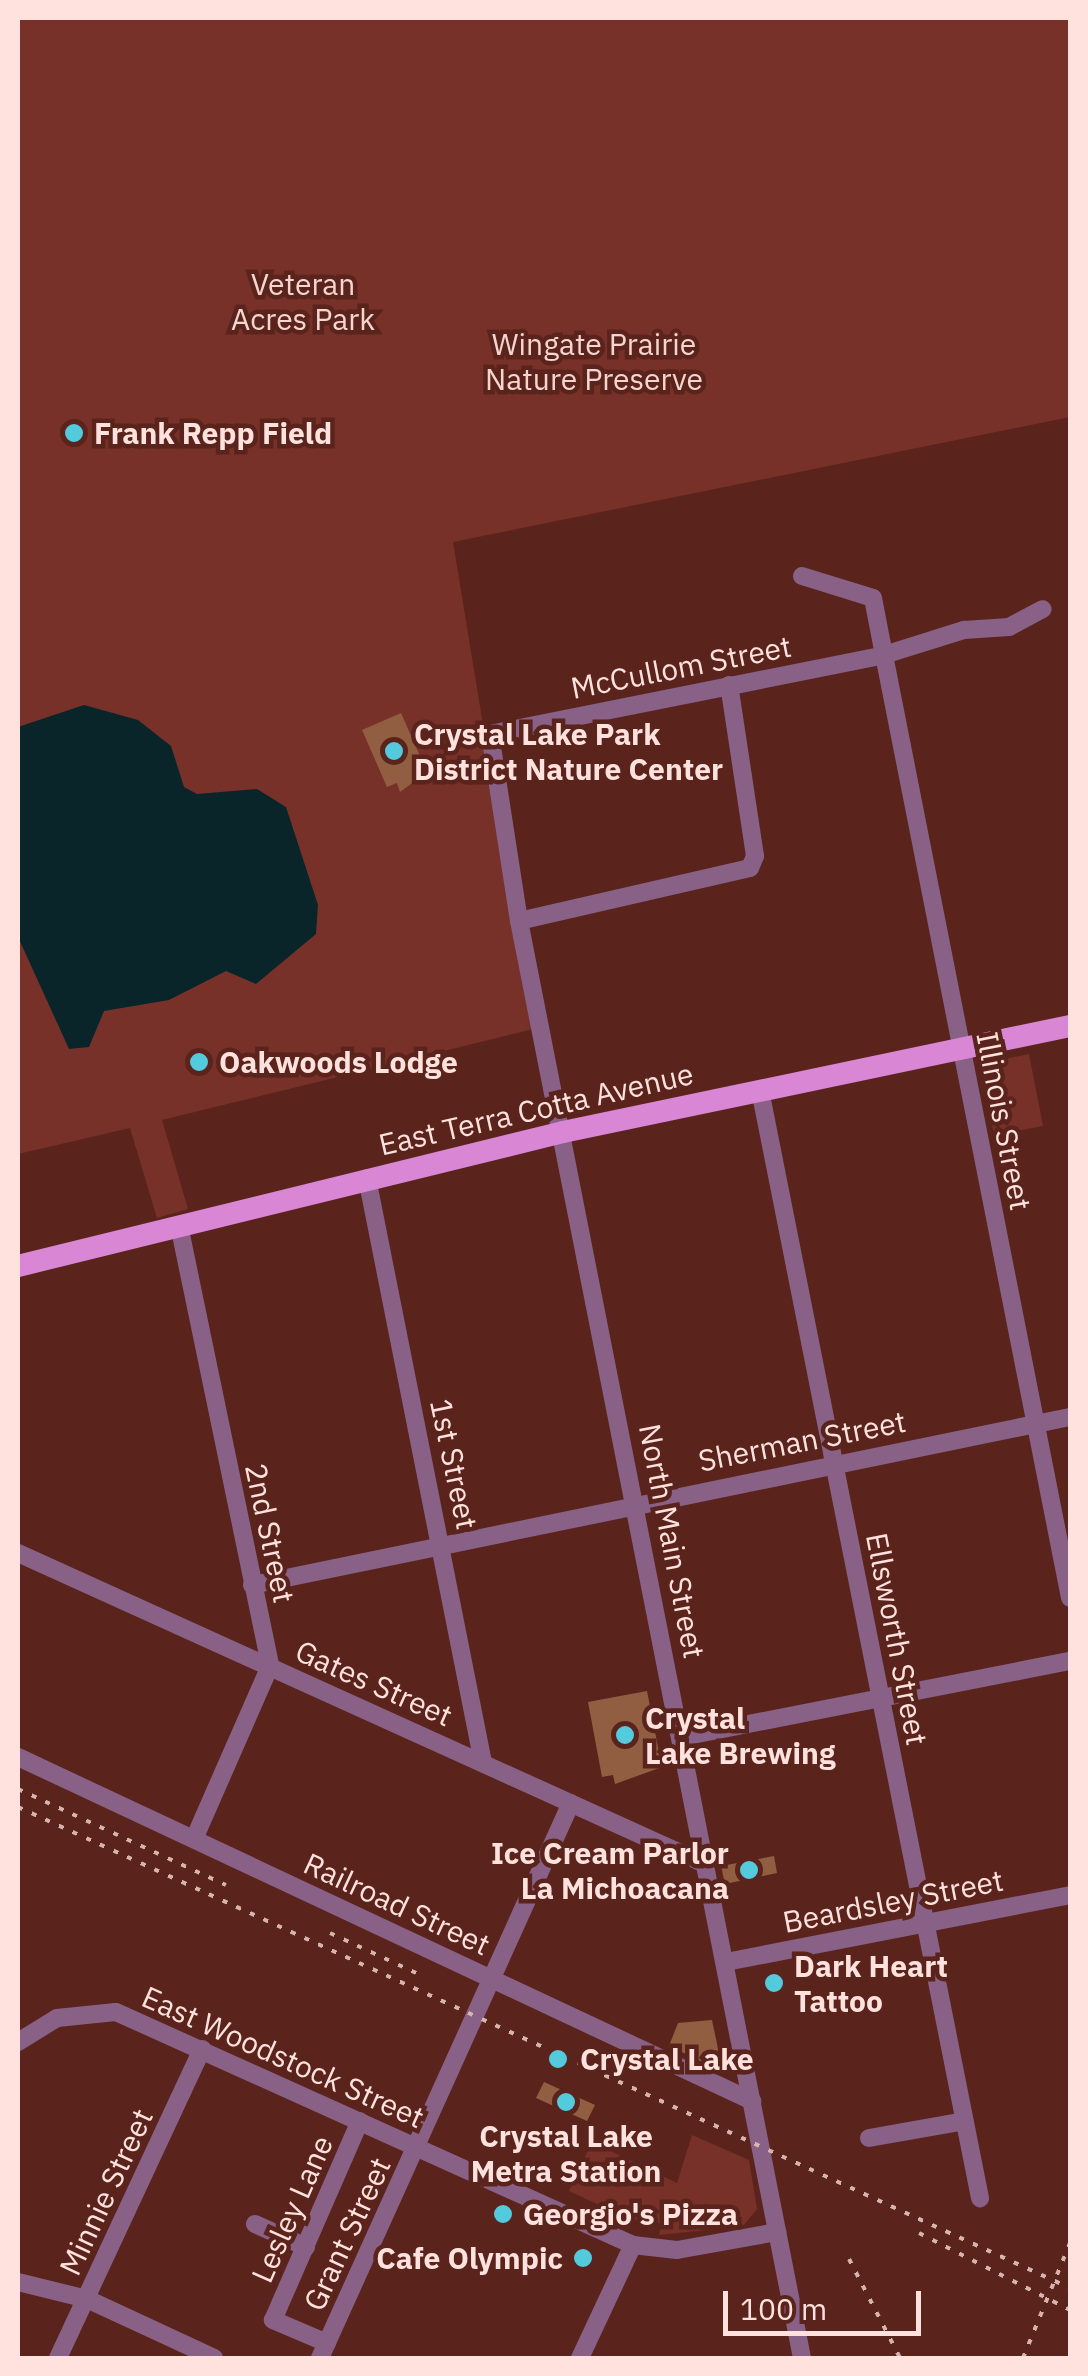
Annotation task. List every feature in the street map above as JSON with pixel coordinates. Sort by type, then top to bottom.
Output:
[{"type":"main road","name":"East Terra Cotta Avenue","points":[[18,1266],[562,1132],[1070,1026]]},
{"type":"street","name":"Illinois Street","points":[[802,576],[873,598],[1070,1598]]},
{"type":"street","name":"McCullom Street","points":[[490,734],[884,655],[964,630],[1009,627],[1043,609]]},
{"type":"street","points":[[519,920],[736,877],[755,856],[729,685]]},
{"type":"street","name":"North Main Street","points":[[490,734],[519,920],[802,2358]]},
{"type":"street","name":"Ellsworth Street","points":[[760,1090],[980,2198]]},
{"type":"street","name":"1st Street","points":[[368,1178],[484,1763]]},
{"type":"street","name":"2nd Street","points":[[179,1225],[270,1666]]},
{"type":"street","name":"Sherman Street","points":[[252,1585],[1070,1417]]},
{"type":"street","name":"Gates Street","points":[[18,1553],[707,1865]]},
{"type":"street","points":[[682,1737],[1070,1661]]},
{"type":"street","points":[[194,1839],[270,1666]]},
{"type":"street","name":"Railroad Street","points":[[18,1758],[752,2101]]},
{"type":"street","name":"Grant Street","points":[[324,2351],[571,1803]]},
{"type":"street","name":"Beardsley Street","points":[[726,1962],[1070,1894]]},
{"type":"street","name":"East Woodstock Street","points":[[18,2042],[57,2018],[97,2011],[202,2048],[633,2245],[677,2250],[777,2232]]},
{"type":"street","name":"Minnie Street","points":[[58,2358],[202,2048]]},
{"type":"street","name":"Lesley Lane","points":[[324,2351],[273,2320],[360,2121]]},
{"type":"street","points":[[868,2138],[965,2121]]},
{"type":"street","points":[[255,2224],[306,2247]]},
{"type":"street","points":[[580,2358],[633,2245]]},
{"type":"street","points":[[18,2282],[87,2298],[214,2358]]},
{"type":"green space","name":"Veteran Acres Park","points":[[18,18],[1070,18],[1070,417],[453,542],[533,1029],[162,1120],[188,1209],[157,1218],[130,1128],[18,1154]]},
{"type":"green space","points":[[1029,1054],[1043,1126],[994,1135],[980,1064]]},
{"type":"green space","points":[[692,2135],[749,2160],[757,2209],[743,2226],[659,2235],[661,2224],[642,2216],[638,2223],[569,2191],[592,2142],[677,2183]]},
{"type":"water","points":[[84,705],[138,720],[171,746],[184,787],[197,794],[257,789],[286,807],[318,905],[316,934],[256,984],[226,971],[169,1000],[104,1011],[89,1047],[69,1049],[18,937],[18,727]]},
{"type":"building","name":"Crystal Lake Park District Nature Center","points":[[401,713],[427,772],[400,792],[397,783],[387,787],[362,730]]},
{"type":"building","name":"Crystal Lake Brewing","points":[[647,1691],[662,1767],[615,1784],[613,1775],[602,1777],[588,1702]]},
{"type":"building","name":"Ice Cream Parlor La Michoacana","points":[[774,1856],[777,1873],[725,1884],[721,1866]]},
{"type":"building","points":[[712,2020],[723,2072],[669,2046],[678,2023]]},
{"type":"building","name":"Crystal Lake Metra Station","points":[[544,2082],[595,2105],[587,2121],[536,2098]]},
{"type":"railway","points":[[18,1789],[226,1885]]},
{"type":"railway","points":[[18,1807],[1070,2288]]},
{"type":"railway","points":[[330,1933],[416,1973]]},
{"type":"railway","points":[[919,2233],[1070,2310]]},
{"type":"railway","points":[[1023,2358],[1070,2243]]},
{"type":"railway","points":[[849,2259],[900,2358]]},
{"type":"place","name":"Frank Repp Field","points":[[74,433]]},
{"type":"place","name":"Crystal Lake Park District Nature Center","points":[[394,751]]},
{"type":"place","name":"Oakwoods Lodge","points":[[199,1062]]},
{"type":"place","name":"Crystal Lake Brewing","points":[[625,1735]]},
{"type":"place","name":"Ice Cream Parlor La Michoacana","points":[[749,1870]]},
{"type":"place","name":"Dark Heart Tattoo","points":[[774,1983]]},
{"type":"place","name":"Crystal Lake","points":[[558,2059]]},
{"type":"place","name":"Crystal Lake Metra Station","points":[[566,2102]]},
{"type":"place","name":"Georgio's Pizza","points":[[503,2214]]},
{"type":"place","name":"Cafe Olympic","points":[[583,2258]]},
{"type":"park label","name":"Wingate Prairie Nature Preserve","points":[[594,361]]}]
